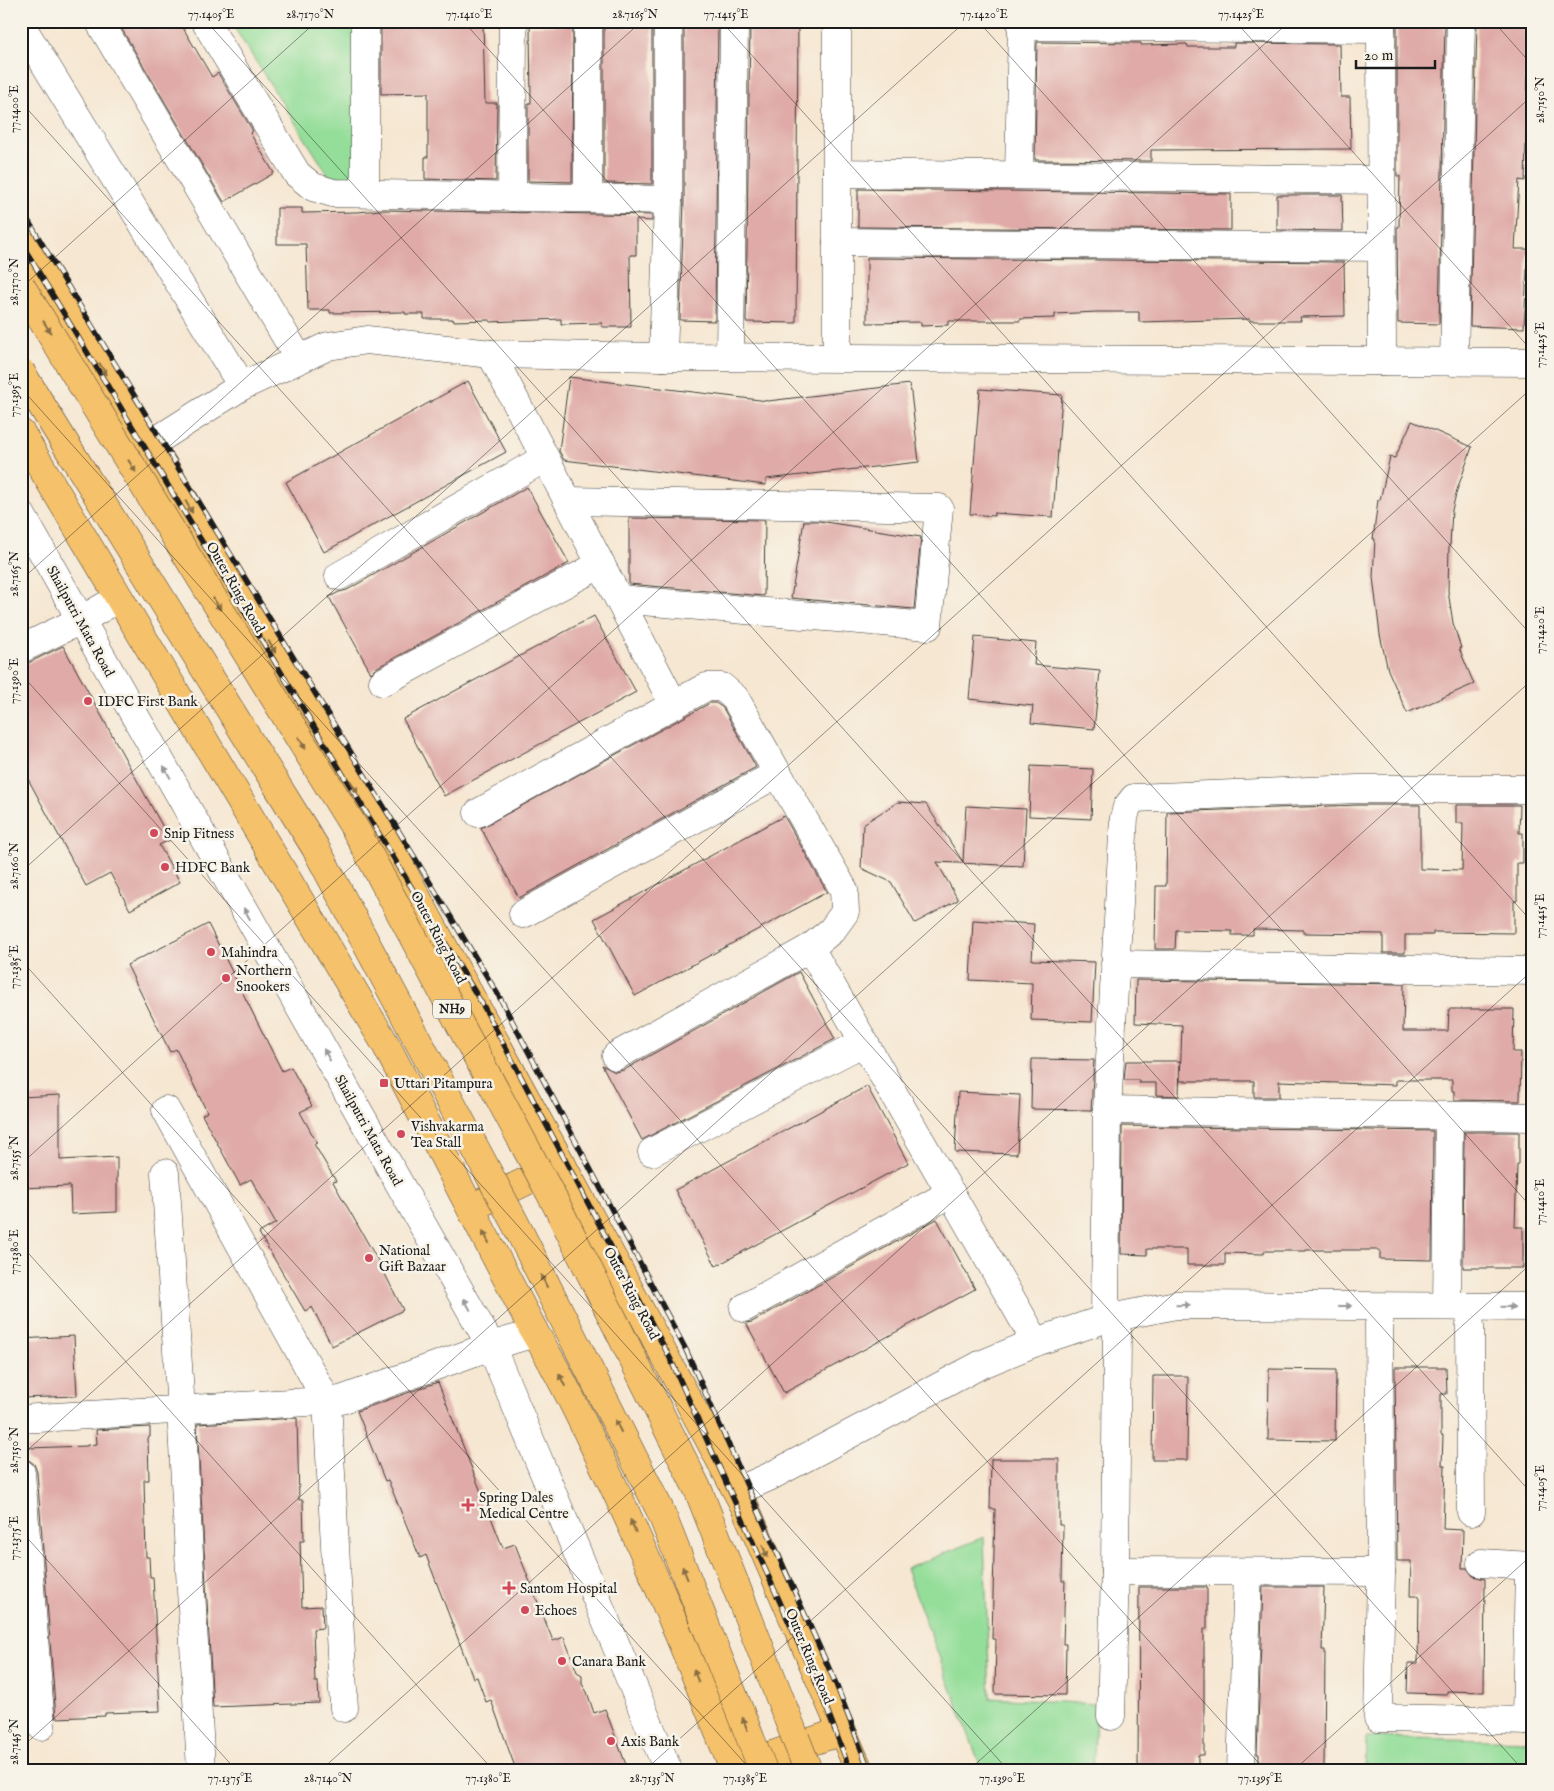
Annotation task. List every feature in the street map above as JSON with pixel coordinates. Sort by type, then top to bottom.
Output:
[{"type":"main road","name":"Outer Ring Road","points":[[21,239],[151,444],[395,856],[741,1499],[859,1770]]},
{"type":"main road","name":"Outer Ring Road","points":[[21,286],[357,832],[553,1198],[699,1492],[808,1770]]},
{"type":"main road","points":[[21,372],[315,847],[510,1215],[660,1510],[764,1770]]},
{"type":"main road","points":[[21,433],[386,1045],[535,1334],[555,1367],[622,1502],[676,1626],[734,1769],[842,1731]]},
{"type":"main road","points":[[471,1208],[562,1164]]},
{"type":"street","points":[[99,21],[300,359]]},
{"type":"street","points":[[205,21],[297,174],[313,187],[333,192],[668,200]]},
{"type":"street","points":[[365,21],[365,193]]},
{"type":"street","points":[[512,197],[513,21]]},
{"type":"street","points":[[663,357],[668,200],[668,21]]},
{"type":"street","points":[[730,357],[734,21]]},
{"type":"street","points":[[837,21],[838,357]]},
{"type":"street","points":[[1454,362],[1461,21]]},
{"type":"street","points":[[1019,175],[1022,24],[1381,25],[1382,361]]},
{"type":"street","points":[[21,25],[242,386]]},
{"type":"street","points":[[588,28],[588,198]]},
{"type":"street","points":[[837,173],[1381,180]]},
{"type":"street","points":[[837,242],[1382,247]]},
{"type":"street","points":[[151,444],[242,386],[328,346],[367,340],[491,354],[663,357],[1533,362]]},
{"type":"street","points":[[491,354],[674,705]]},
{"type":"street","points":[[339,576],[545,458]]},
{"type":"street","points":[[568,501],[939,508],[928,626],[619,599]]},
{"type":"street","name":"Shailputri Mata Road","points":[[21,514],[491,1346],[668,1770]]},
{"type":"street","points":[[383,682],[601,564]]},
{"type":"street","points":[[21,649],[81,620],[120,598]]},
{"type":"street","points":[[478,813],[706,687],[722,687],[735,698],[778,773],[844,890],[845,912],[832,930],[810,948],[616,1056]]},
{"type":"street","points":[[523,914],[778,773]]},
{"type":"street","points":[[1111,1716],[1115,1571],[1107,1110],[1124,818],[1128,807],[1134,798],[1358,789],[1533,789]]},
{"type":"street","points":[[810,948],[1036,1342]]},
{"type":"street","points":[[1115,964],[1533,972]]},
{"type":"street","points":[[652,1152],[864,1042]]},
{"type":"street","points":[[166,1110],[327,1401],[344,1708]]},
{"type":"street","points":[[1107,1110],[1533,1117]]},
{"type":"street","points":[[1447,1306],[1449,1116]]},
{"type":"street","points":[[164,1173],[181,1410],[201,1770]]},
{"type":"street","points":[[744,1308],[951,1193]]},
{"type":"street","points":[[741,1499],[982,1382],[1111,1326],[1176,1305],[1533,1307]]},
{"type":"street","points":[[741,1499],[769,1477],[980,1365],[1036,1342],[1111,1326],[1172,1323],[1533,1325]]},
{"type":"street","points":[[1379,1324],[1380,1572],[1378,1718],[1529,1721],[1531,1566],[1482,1563]]},
{"type":"street","points":[[1470,1325],[1471,1512]]},
{"type":"street","points":[[21,1419],[341,1400],[491,1346],[535,1334]]},
{"type":"street","points":[[21,1473],[42,1726]]},
{"type":"street","points":[[1115,1571],[1380,1572]]},
{"type":"street","points":[[1241,1770],[1248,1572]]},
{"type":"green space","points":[[230,21],[363,21],[362,180],[329,176]]},
{"type":"green space","points":[[984,1537],[990,1698],[1097,1704],[1093,1770],[982,1770],[906,1569]]},
{"type":"green space","points":[[1366,1737],[1533,1741],[1533,1770],[1365,1770]]},
{"type":"building","points":[[117,21],[179,21],[212,77],[218,73],[253,131],[250,133],[274,173],[224,202]]},
{"type":"building","points":[[381,21],[483,21],[485,103],[497,103],[496,181],[425,179],[425,157],[428,157],[428,93],[381,94]]},
{"type":"building","points":[[684,21],[718,21],[715,321],[680,320],[684,200]]},
{"type":"building","points":[[750,21],[798,21],[796,323],[746,322]]},
{"type":"building","points":[[1397,21],[1445,21],[1439,324],[1398,323],[1397,227],[1399,227],[1400,176],[1397,176]]},
{"type":"building","points":[[1477,21],[1531,21],[1533,76],[1528,76],[1525,181],[1519,180],[1515,249],[1528,249],[1524,328],[1470,326]]},
{"type":"building","points":[[573,25],[572,182],[528,181],[528,103],[531,103],[530,26]]},
{"type":"building","points":[[652,27],[652,184],[604,183],[604,28]]},
{"type":"building","points":[[1037,42],[1141,43],[1141,45],[1187,44],[1188,47],[1234,47],[1234,43],[1340,44],[1341,97],[1350,97],[1351,149],[1151,150],[1151,161],[1035,160]]},
{"type":"building","points":[[858,189],[1231,194],[1231,230],[858,227]]},
{"type":"building","points":[[1277,195],[1342,195],[1343,231],[1277,230]]},
{"type":"building","points":[[277,208],[302,208],[302,213],[381,210],[652,215],[652,221],[636,220],[636,255],[630,255],[631,327],[602,327],[602,323],[561,324],[561,319],[490,322],[490,320],[453,321],[453,319],[424,319],[424,314],[405,314],[405,312],[330,313],[330,310],[308,310],[306,244],[277,244]]},
{"type":"building","points":[[867,258],[1344,262],[1345,316],[1300,317],[1301,321],[1250,321],[1250,319],[1139,322],[1139,312],[1097,312],[1055,314],[1055,318],[1020,319],[1020,321],[948,321],[948,325],[921,326],[921,322],[867,323]]},
{"type":"building","points":[[569,377],[768,401],[910,384],[919,462],[766,479],[766,485],[564,460],[559,451]]},
{"type":"building","points":[[468,381],[506,452],[324,552],[286,482]]},
{"type":"building","points":[[980,389],[1062,395],[1053,517],[994,513],[994,516],[970,514]]},
{"type":"building","points":[[1412,421],[1472,447],[1452,510],[1448,591],[1453,623],[1461,648],[1459,648],[1474,684],[1407,713],[1388,670],[1380,635],[1373,577],[1375,539],[1373,539],[1378,500],[1380,500],[1390,457],[1395,458]]},
{"type":"building","points":[[527,487],[569,563],[376,668],[371,673],[329,597],[347,590]]},
{"type":"building","points":[[629,518],[765,520],[764,596],[629,584]]},
{"type":"building","points":[[804,521],[819,521],[921,537],[914,609],[791,598]]},
{"type":"building","points":[[594,616],[636,692],[444,796],[403,719]]},
{"type":"building","points":[[975,637],[1036,643],[1034,665],[1100,671],[1094,729],[1031,723],[1033,706],[969,699]]},
{"type":"building","points":[[63,646],[170,840],[159,845],[180,882],[130,910],[110,873],[86,886],[21,766],[21,664],[28,663]]},
{"type":"building","points":[[710,703],[716,703],[723,708],[756,767],[519,898],[481,828]]},
{"type":"building","points":[[1031,766],[1093,769],[1091,819],[1029,816]]},
{"type":"building","points":[[898,802],[926,804],[963,862],[966,806],[1026,809],[1023,866],[937,862],[958,900],[915,923],[891,882],[861,868],[863,824]]},
{"type":"building","points":[[1358,805],[1420,805],[1420,869],[1462,870],[1463,823],[1456,823],[1456,805],[1520,805],[1519,833],[1523,833],[1523,863],[1517,863],[1517,901],[1514,901],[1514,933],[1433,932],[1433,935],[1405,935],[1405,953],[1383,953],[1383,934],[1303,933],[1303,930],[1253,929],[1253,935],[1232,935],[1232,931],[1176,930],[1175,949],[1155,949],[1156,886],[1166,886],[1167,812]]},
{"type":"building","points":[[784,816],[827,892],[635,996],[594,919]]},
{"type":"building","points":[[973,920],[1034,924],[1032,960],[1095,962],[1092,1022],[1031,1020],[1032,983],[970,980]]},
{"type":"building","points":[[208,924],[282,1071],[291,1067],[312,1106],[300,1112],[317,1143],[314,1144],[336,1181],[333,1182],[381,1266],[403,1310],[332,1346],[312,1307],[305,1311],[259,1233],[276,1223],[251,1179],[240,1185],[202,1115],[207,1112],[176,1049],[170,1052],[127,965]]},
{"type":"building","points":[[799,972],[835,1039],[642,1140],[602,1065],[615,1072],[624,1070]]},
{"type":"building","points":[[1136,980],[1404,984],[1403,1031],[1448,1031],[1449,1009],[1514,1009],[1513,1052],[1521,1052],[1520,1101],[1454,1100],[1452,1080],[1396,1080],[1396,1085],[1279,1081],[1279,1097],[1254,1097],[1254,1081],[1180,1081],[1182,1025],[1135,1023]]},
{"type":"building","points":[[1032,1059],[1094,1060],[1091,1110],[1031,1109]]},
{"type":"building","points":[[1126,1061],[1180,1061],[1179,1096],[1156,1095],[1156,1083],[1139,1083],[1139,1080],[1124,1080]]},
{"type":"building","points":[[867,1086],[908,1163],[716,1266],[675,1190]]},
{"type":"building","points":[[958,1092],[1020,1095],[1017,1154],[955,1152]]},
{"type":"building","points":[[60,1095],[60,1160],[117,1157],[117,1212],[71,1214],[70,1186],[21,1188],[21,1097]]},
{"type":"building","points":[[1122,1126],[1433,1131],[1432,1260],[1380,1259],[1380,1250],[1306,1250],[1264,1251],[1264,1254],[1225,1253],[1225,1265],[1187,1265],[1187,1249],[1147,1249],[1147,1255],[1121,1254]]},
{"type":"building","points":[[1464,1132],[1519,1132],[1515,1227],[1523,1227],[1523,1268],[1463,1268]]},
{"type":"building","points":[[937,1219],[975,1289],[784,1393],[746,1323],[752,1322]]},
{"type":"building","points":[[74,1336],[77,1396],[21,1398],[21,1339]]},
{"type":"building","points":[[1395,1367],[1446,1367],[1447,1394],[1441,1394],[1442,1465],[1445,1465],[1443,1529],[1463,1530],[1462,1568],[1467,1568],[1473,1576],[1485,1579],[1484,1692],[1447,1691],[1447,1694],[1407,1693],[1408,1663],[1418,1663],[1419,1596],[1410,1596],[1411,1561],[1397,1561]]},
{"type":"building","points":[[1269,1369],[1336,1370],[1335,1441],[1268,1440]]},
{"type":"building","points":[[1153,1376],[1188,1376],[1187,1460],[1152,1460]]},
{"type":"building","points":[[438,1382],[503,1548],[515,1544],[553,1641],[564,1637],[577,1672],[582,1675],[582,1684],[587,1692],[594,1713],[605,1709],[628,1770],[516,1770],[491,1700],[486,1702],[477,1677],[473,1678],[426,1555],[420,1558],[388,1480],[385,1481],[357,1411]]},
{"type":"building","points":[[297,1418],[299,1500],[303,1500],[304,1541],[300,1541],[302,1607],[322,1606],[323,1628],[313,1629],[315,1682],[318,1682],[319,1703],[213,1707],[197,1424]]},
{"type":"building","points":[[150,1427],[150,1437],[148,1438],[149,1480],[144,1480],[146,1557],[149,1557],[150,1577],[153,1577],[160,1711],[105,1713],[105,1716],[56,1718],[37,1472],[34,1464],[27,1459],[27,1448],[87,1446],[97,1444],[96,1430]]},
{"type":"building","points":[[991,1459],[1059,1459],[1059,1525],[1063,1525],[1062,1581],[1065,1581],[1063,1644],[1066,1644],[1065,1695],[995,1694],[996,1639],[992,1639],[995,1509],[990,1509]]},
{"type":"building","points":[[1139,1587],[1207,1587],[1207,1629],[1204,1629],[1204,1755],[1198,1755],[1198,1770],[1138,1770]]},
{"type":"building","points":[[1263,1587],[1324,1587],[1322,1650],[1325,1650],[1324,1770],[1259,1770],[1259,1754],[1257,1754]]},
{"type":"railway","points":[[21,209],[500,998],[686,1350],[836,1684],[869,1770]]},
{"type":"railway","points":[[21,243],[484,1007],[670,1358],[820,1691],[850,1770]]},
{"type":"place","name":"IDFC First Bank","points":[[88,701]]},
{"type":"place","name":"Snip Fitness","points":[[154,833]]},
{"type":"place","name":"HDFC Bank","points":[[165,867]]},
{"type":"place","name":"Mahindra","points":[[211,952]]},
{"type":"place","name":"Northern Snookers","points":[[226,978]]},
{"type":"place","name":"Uttari Pitampura","points":[[384,1083]]},
{"type":"place","name":"Vishvakarma Tea Stall","points":[[401,1134]]},
{"type":"place","name":"National Gift Bazaar","points":[[369,1258]]},
{"type":"place","name":"Spring Dales Medical Centre","points":[[468,1505]]},
{"type":"place","name":"Santom Hospital","points":[[509,1588]]},
{"type":"place","name":"Echoes","points":[[525,1610]]},
{"type":"place","name":"Canara Bank","points":[[562,1661]]},
{"type":"place","name":"Axis Bank","points":[[611,1741]]}]
